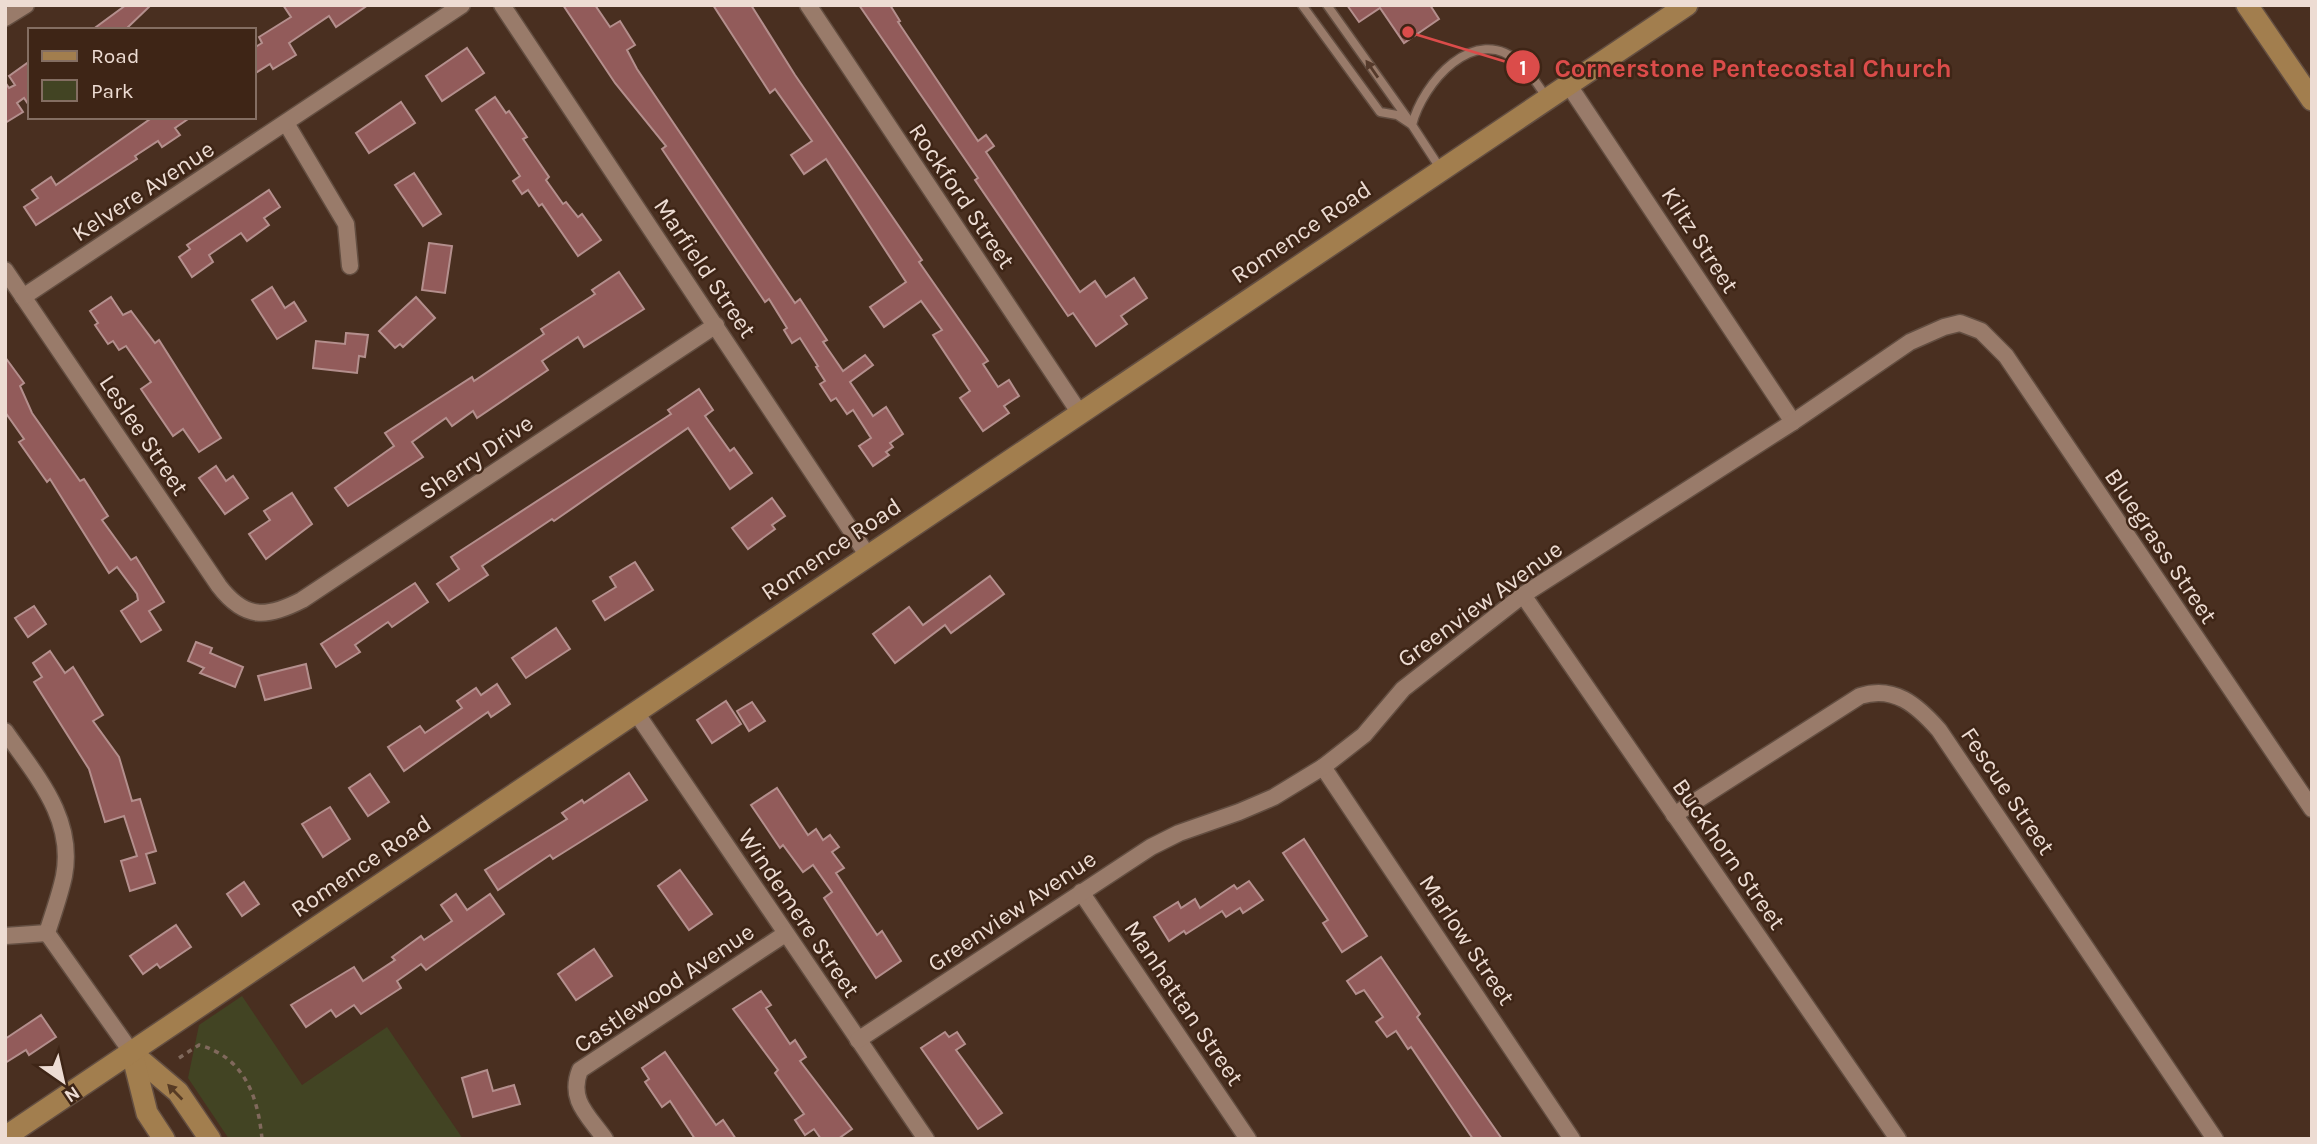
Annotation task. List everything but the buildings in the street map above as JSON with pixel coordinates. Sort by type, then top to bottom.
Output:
[{"type":"street","points":[[5,19],[26,5]]},
{"type":"street","name":"Kelvere Avenue","points":[[23,297],[462,5]]},
{"type":"street","name":"Marfield Street","points":[[502,5],[868,556]]},
{"type":"street","name":"Rockford Street","points":[[808,5],[1079,412]]},
{"type":"street","name":"Romence Road","points":[[5,1137],[1687,5]]},
{"type":"street","points":[[2248,5],[2312,100]]},
{"type":"street","name":"Kiltz Street","points":[[1568,84],[1793,422]]},
{"type":"street","points":[[286,123],[346,224],[350,267]]},
{"type":"street","name":"Leslee Street","points":[[5,270],[219,586],[235,605],[256,612]]},
{"type":"street","name":"Greenview Avenue","points":[[858,1040],[1160,842],[1274,797],[1323,767],[1364,735],[1403,689],[1523,595],[1793,422],[1910,342],[1960,323]]},
{"type":"street","name":"Bluegrass Street","points":[[1960,323],[1981,331],[2006,356],[2312,809]]},
{"type":"street","name":"Sherry Drive","points":[[256,612],[273,613],[302,600],[716,325]]},
{"type":"street","name":"Buckhorn Street","points":[[1523,595],[1898,1139]]},
{"type":"street","name":"Fescue Street","points":[[1674,815],[1860,695],[1875,691],[1891,693],[1907,701],[1939,730],[2214,1139]]},
{"type":"street","name":"Windemere Street","points":[[635,711],[926,1139]]},
{"type":"street","points":[[5,731],[56,806],[65,832],[64,875],[47,933]]},
{"type":"street","name":"Marlow Street","points":[[1323,767],[1572,1139]]},
{"type":"street","name":"Manhattan Street","points":[[1081,892],[1248,1139]]},
{"type":"street","points":[[47,933],[132,1053],[178,1092],[210,1139]]},
{"type":"street","points":[[5,936],[47,933]]},
{"type":"street","name":"Castlewood Avenue","points":[[605,1139],[576,1098],[574,1085],[580,1070],[785,934]]},
{"type":"street","points":[[132,1053],[147,1113],[164,1139]]},
{"type":"lane","points":[[1302,5],[1380,112],[1396,115],[1412,125]]},
{"type":"lane","points":[[1327,5],[1441,169]]},
{"type":"lane","points":[[1412,125],[1417,104],[1436,75],[1460,59],[1475,53],[1506,54],[1519,62],[1547,98]]},
{"type":"path","points":[[179,1058],[199,1045],[232,1060],[244,1076],[257,1102],[262,1139]]},
{"type":"green space","points":[[242,996],[302,1085],[387,1027],[463,1139],[229,1139],[188,1078],[199,1025]]},
{"type":"place","name":"Cornerstone Pentecostal Church","points":[[1408,32]]}]
